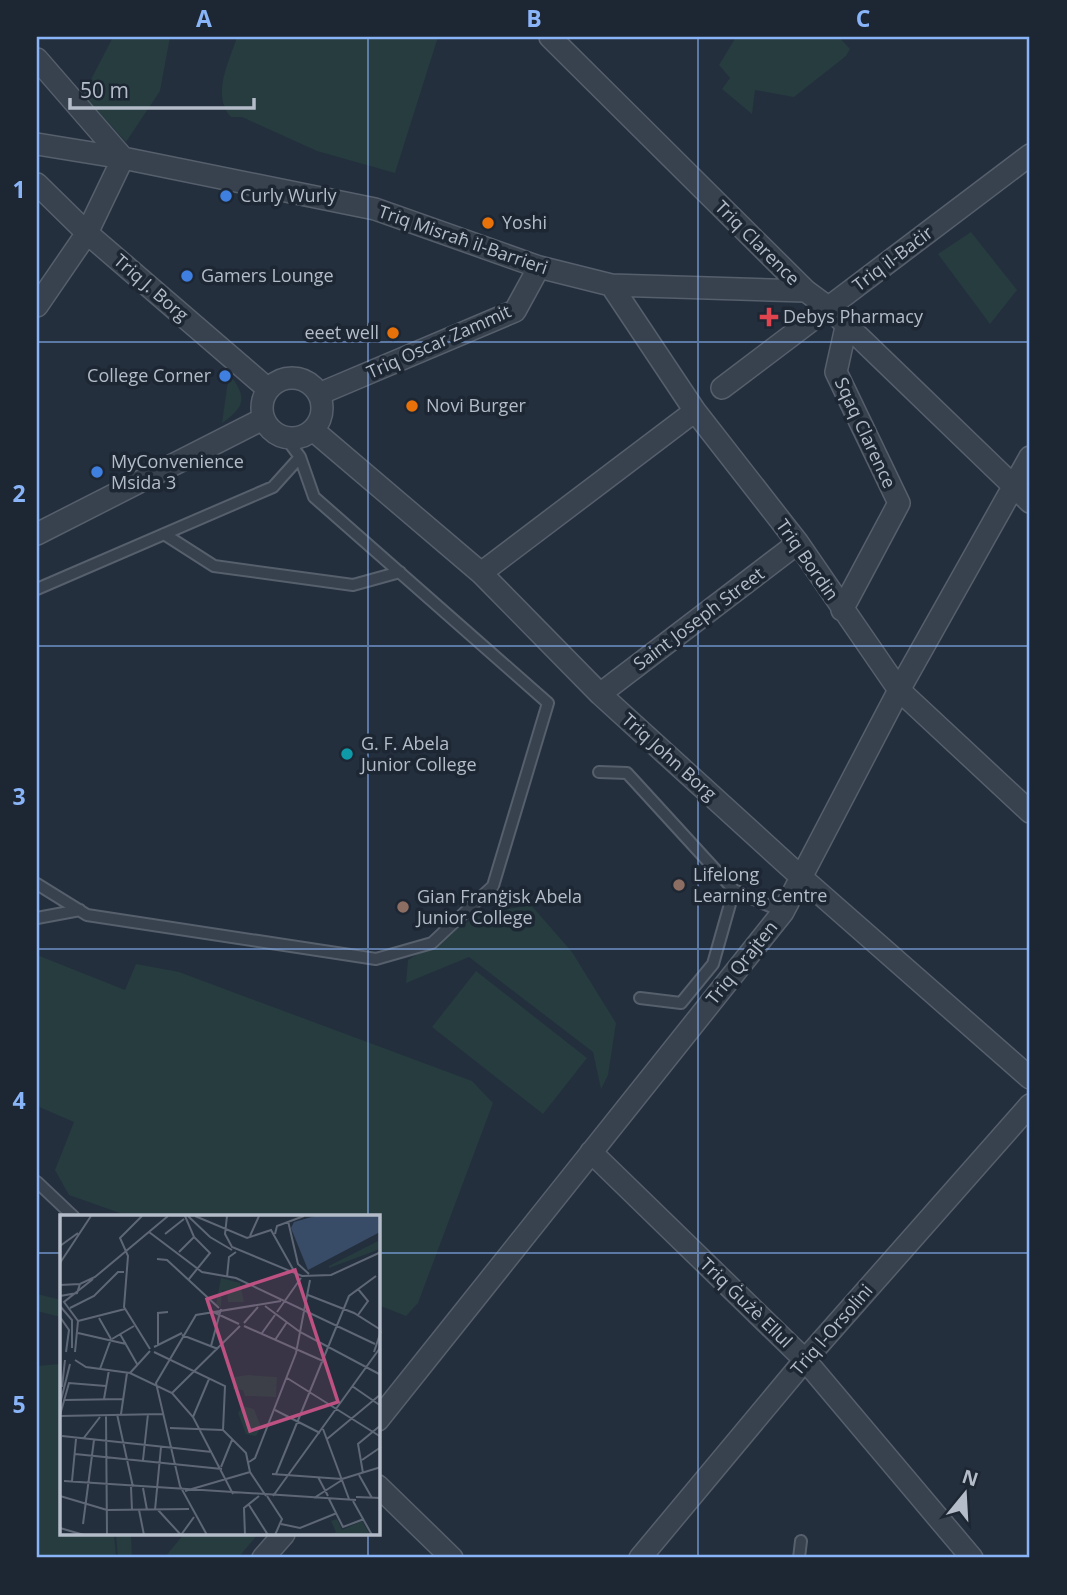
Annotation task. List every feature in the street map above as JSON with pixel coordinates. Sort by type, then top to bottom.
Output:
[{"type":"street","name":"Triq Clarence","points":[[550,37],[806,291],[829,308],[1030,502]]},
{"type":"street","points":[[37,59],[123,158],[87,233],[37,306]]},
{"type":"street","name":"Triq Misraħ il-Barrieri","points":[[37,144],[123,158],[375,209],[539,267],[611,285],[806,291]]},
{"type":"street","name":"Triq il-Baċir","points":[[722,388],[1030,155]]},
{"type":"street","name":"Triq J. Borg","points":[[37,184],[87,233],[268,389]]},
{"type":"street","name":"Triq Oscar Zammit","points":[[319,394],[515,311],[539,267]]},
{"type":"street","name":"Triq Bordin","points":[[611,285],[695,411],[798,543],[899,690],[1030,812]]},
{"type":"street","name":"Sqaq Clarence","points":[[842,610],[899,503],[836,372],[846,327]]},
{"type":"street","points":[[296,378],[313,386],[319,394],[322,413],[313,430],[305,436],[286,438],[277,435],[263,419],[263,398],[268,389],[276,382],[296,378]]},
{"type":"street","points":[[481,573],[695,411]]},
{"type":"street","points":[[37,534],[263,419]]},
{"type":"street","name":"Triq John Borg","points":[[313,430],[481,573],[600,694],[801,877],[1030,1078]]},
{"type":"street","name":"Triq Qrajten","points":[[380,1417],[783,912],[899,690],[1030,457]]},
{"type":"street","name":"Saint Joseph Street","points":[[600,694],[798,543]]},
{"type":"street","name":"Triq l-Orsolini","points":[[640,1558],[805,1360],[1030,1105]]},
{"type":"street","name":"Triq Ġużè Ellul","points":[[591,1152],[805,1360],[972,1558]]},
{"type":"street","points":[[380,1488],[452,1558]]},
{"type":"street","points":[[263,1558],[282,1536]]},
{"type":"lane","points":[[37,884],[87,915],[376,959],[432,943],[493,886],[548,703],[314,497],[300,457],[286,438]]},
{"type":"lane","points":[[37,589],[273,487],[300,457]]},
{"type":"lane","points":[[164,534],[214,566],[353,585],[400,572]]},
{"type":"lane","points":[[599,772],[627,773],[734,890],[783,912]]},
{"type":"lane","points":[[640,998],[681,1003],[713,964],[734,890]]},
{"type":"lane","points":[[37,918],[80,910]]},
{"type":"lane","points":[[37,1182],[72,1215]]},
{"type":"lane","points":[[799,1558],[802,1541]]},
{"type":"green space","points":[[113,37],[170,37],[160,91],[126,142],[83,95]]},
{"type":"green space","points":[[237,37],[438,37],[395,173],[317,151],[242,117],[231,117],[222,99],[222,89],[226,67]]},
{"type":"green space","points":[[736,37],[839,37],[850,49],[846,56],[794,97],[755,90],[752,114],[722,89],[730,78],[719,65]]},
{"type":"green space","points":[[971,232],[1017,290],[990,324],[938,254]]},
{"type":"green space","points":[[229,374],[239,389],[241,401],[236,412],[222,423]]},
{"type":"green space","points":[[531,905],[572,952],[616,1023],[608,1075],[601,1089],[593,1052],[469,957],[406,983],[408,960],[480,914]]},
{"type":"green space","points":[[37,955],[125,990],[136,964],[179,972],[472,1081],[493,1103],[418,1303],[406,1316],[380,1306],[380,1215],[125,1215],[69,1195],[55,1170],[74,1122],[37,1106]]},
{"type":"green space","points":[[476,971],[587,1058],[543,1114],[432,1027]]},
{"type":"green space","points":[[37,1294],[60,1300],[60,1317],[37,1311]]},
{"type":"green space","points":[[60,1364],[60,1536],[114,1536],[116,1558],[37,1558],[37,1366]]},
{"type":"green space","points":[[116,1536],[131,1536],[132,1558],[118,1558]]},
{"type":"green space","points":[[182,1536],[256,1536],[238,1558],[164,1558]]},
{"type":"place","name":"Curly Wurly","points":[[226,196]]},
{"type":"place","name":"Yoshi","points":[[488,223]]},
{"type":"place","name":"Gamers Lounge","points":[[187,276]]},
{"type":"place","name":"Debys Pharmacy","points":[[769,317]]},
{"type":"place","name":"eeet well","points":[[393,333]]},
{"type":"place","name":"College Corner","points":[[225,376]]},
{"type":"place","name":"Novi Burger","points":[[412,406]]},
{"type":"place","name":"MyConvenience Msida 3","points":[[97,472]]},
{"type":"place","name":"G. F. Abela Junior College","points":[[347,754]]},
{"type":"place","name":"Lifelong Learning Centre","points":[[679,885]]},
{"type":"place","name":"Gian Franġisk Abela Junior College","points":[[403,907]]}]
